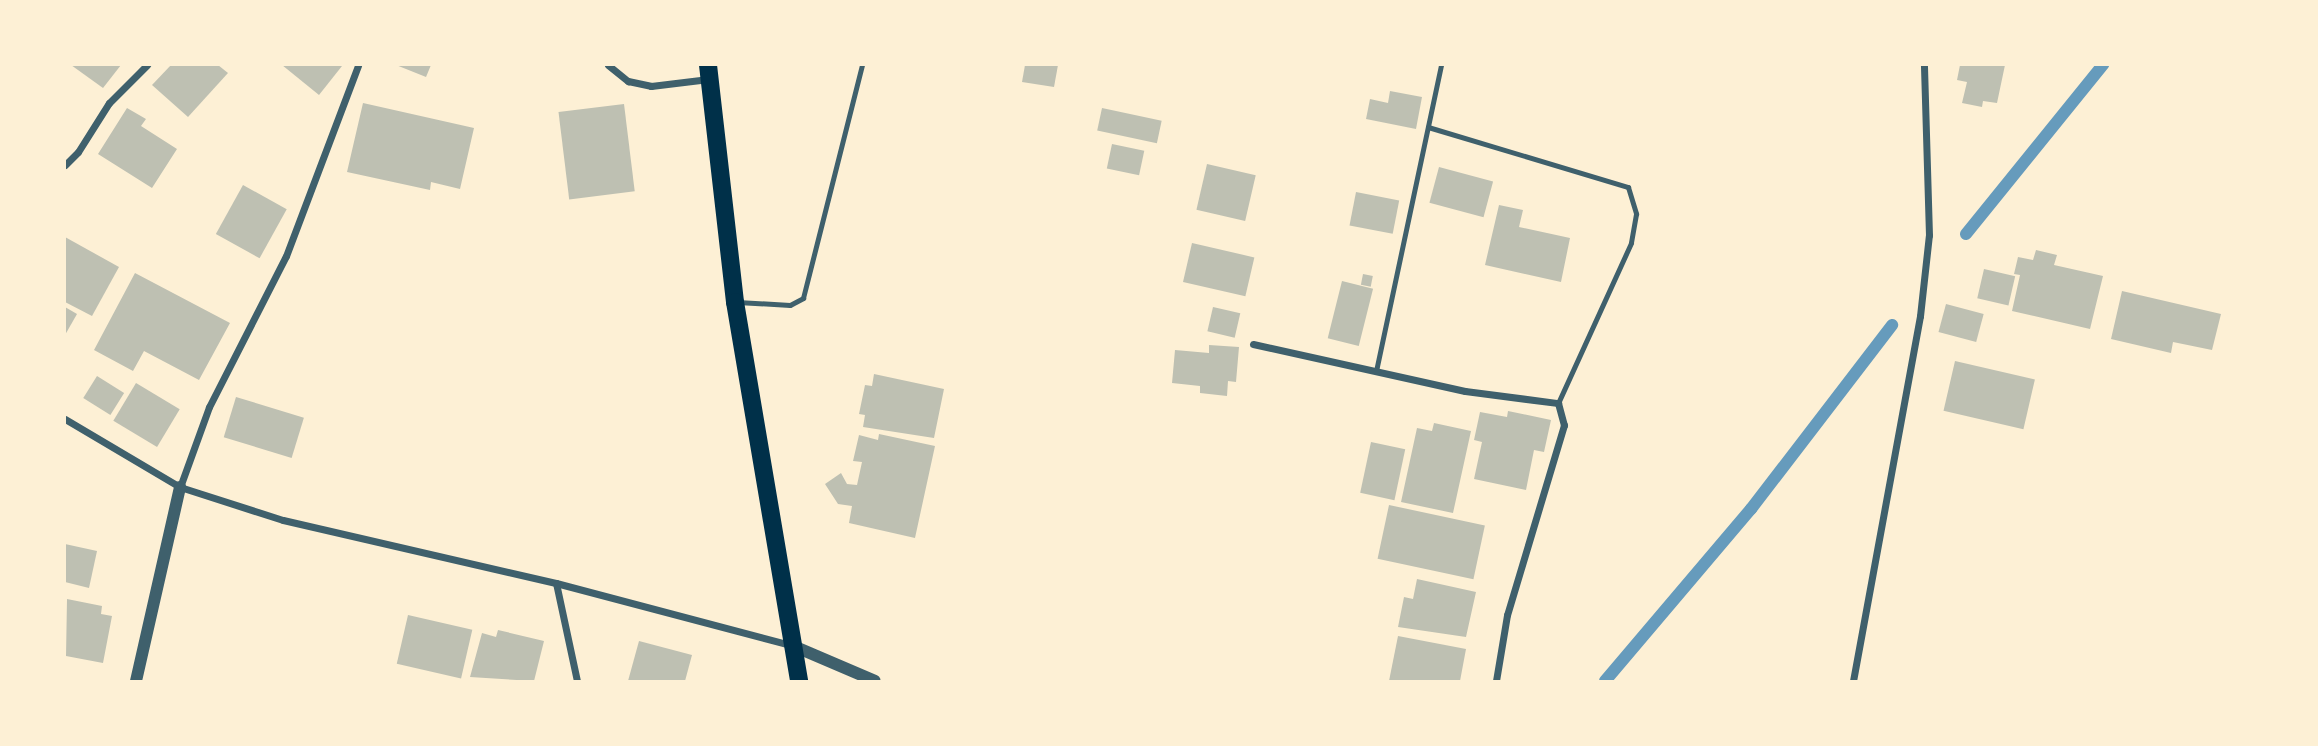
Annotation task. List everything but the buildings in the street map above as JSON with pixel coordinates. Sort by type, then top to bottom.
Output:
[{"type":"main road","points":[[709,72],[735,302],[799,681]]},
{"type":"street","points":[[65,165],[78,152],[109,103],[147,65]]},
{"type":"street","points":[[136,681],[180,487],[209,407],[286,256],[358,65]]},
{"type":"street","points":[[608,65],[628,82],[651,86],[709,72]]},
{"type":"street","points":[[1853,681],[1920,316],[1929,235],[1924,65]]},
{"type":"street","points":[[1253,344],[1465,391],[1558,403],[1564,425],[1507,615],[1496,681]]},
{"type":"street","points":[[65,419],[180,487],[283,520],[556,583],[791,645],[875,681]]},
{"type":"street","points":[[556,583],[577,681]]},
{"type":"lane","points":[[735,302],[790,305],[803,298],[862,65]]},
{"type":"lane","points":[[1376,370],[1441,65]]},
{"type":"lane","points":[[1428,127],[1628,187],[1636,214],[1631,243],[1558,403]]},
{"type":"waterway","points":[[1966,234],[2103,65]]},
{"type":"waterway","points":[[1605,681],[1751,509],[1892,325]]}]
